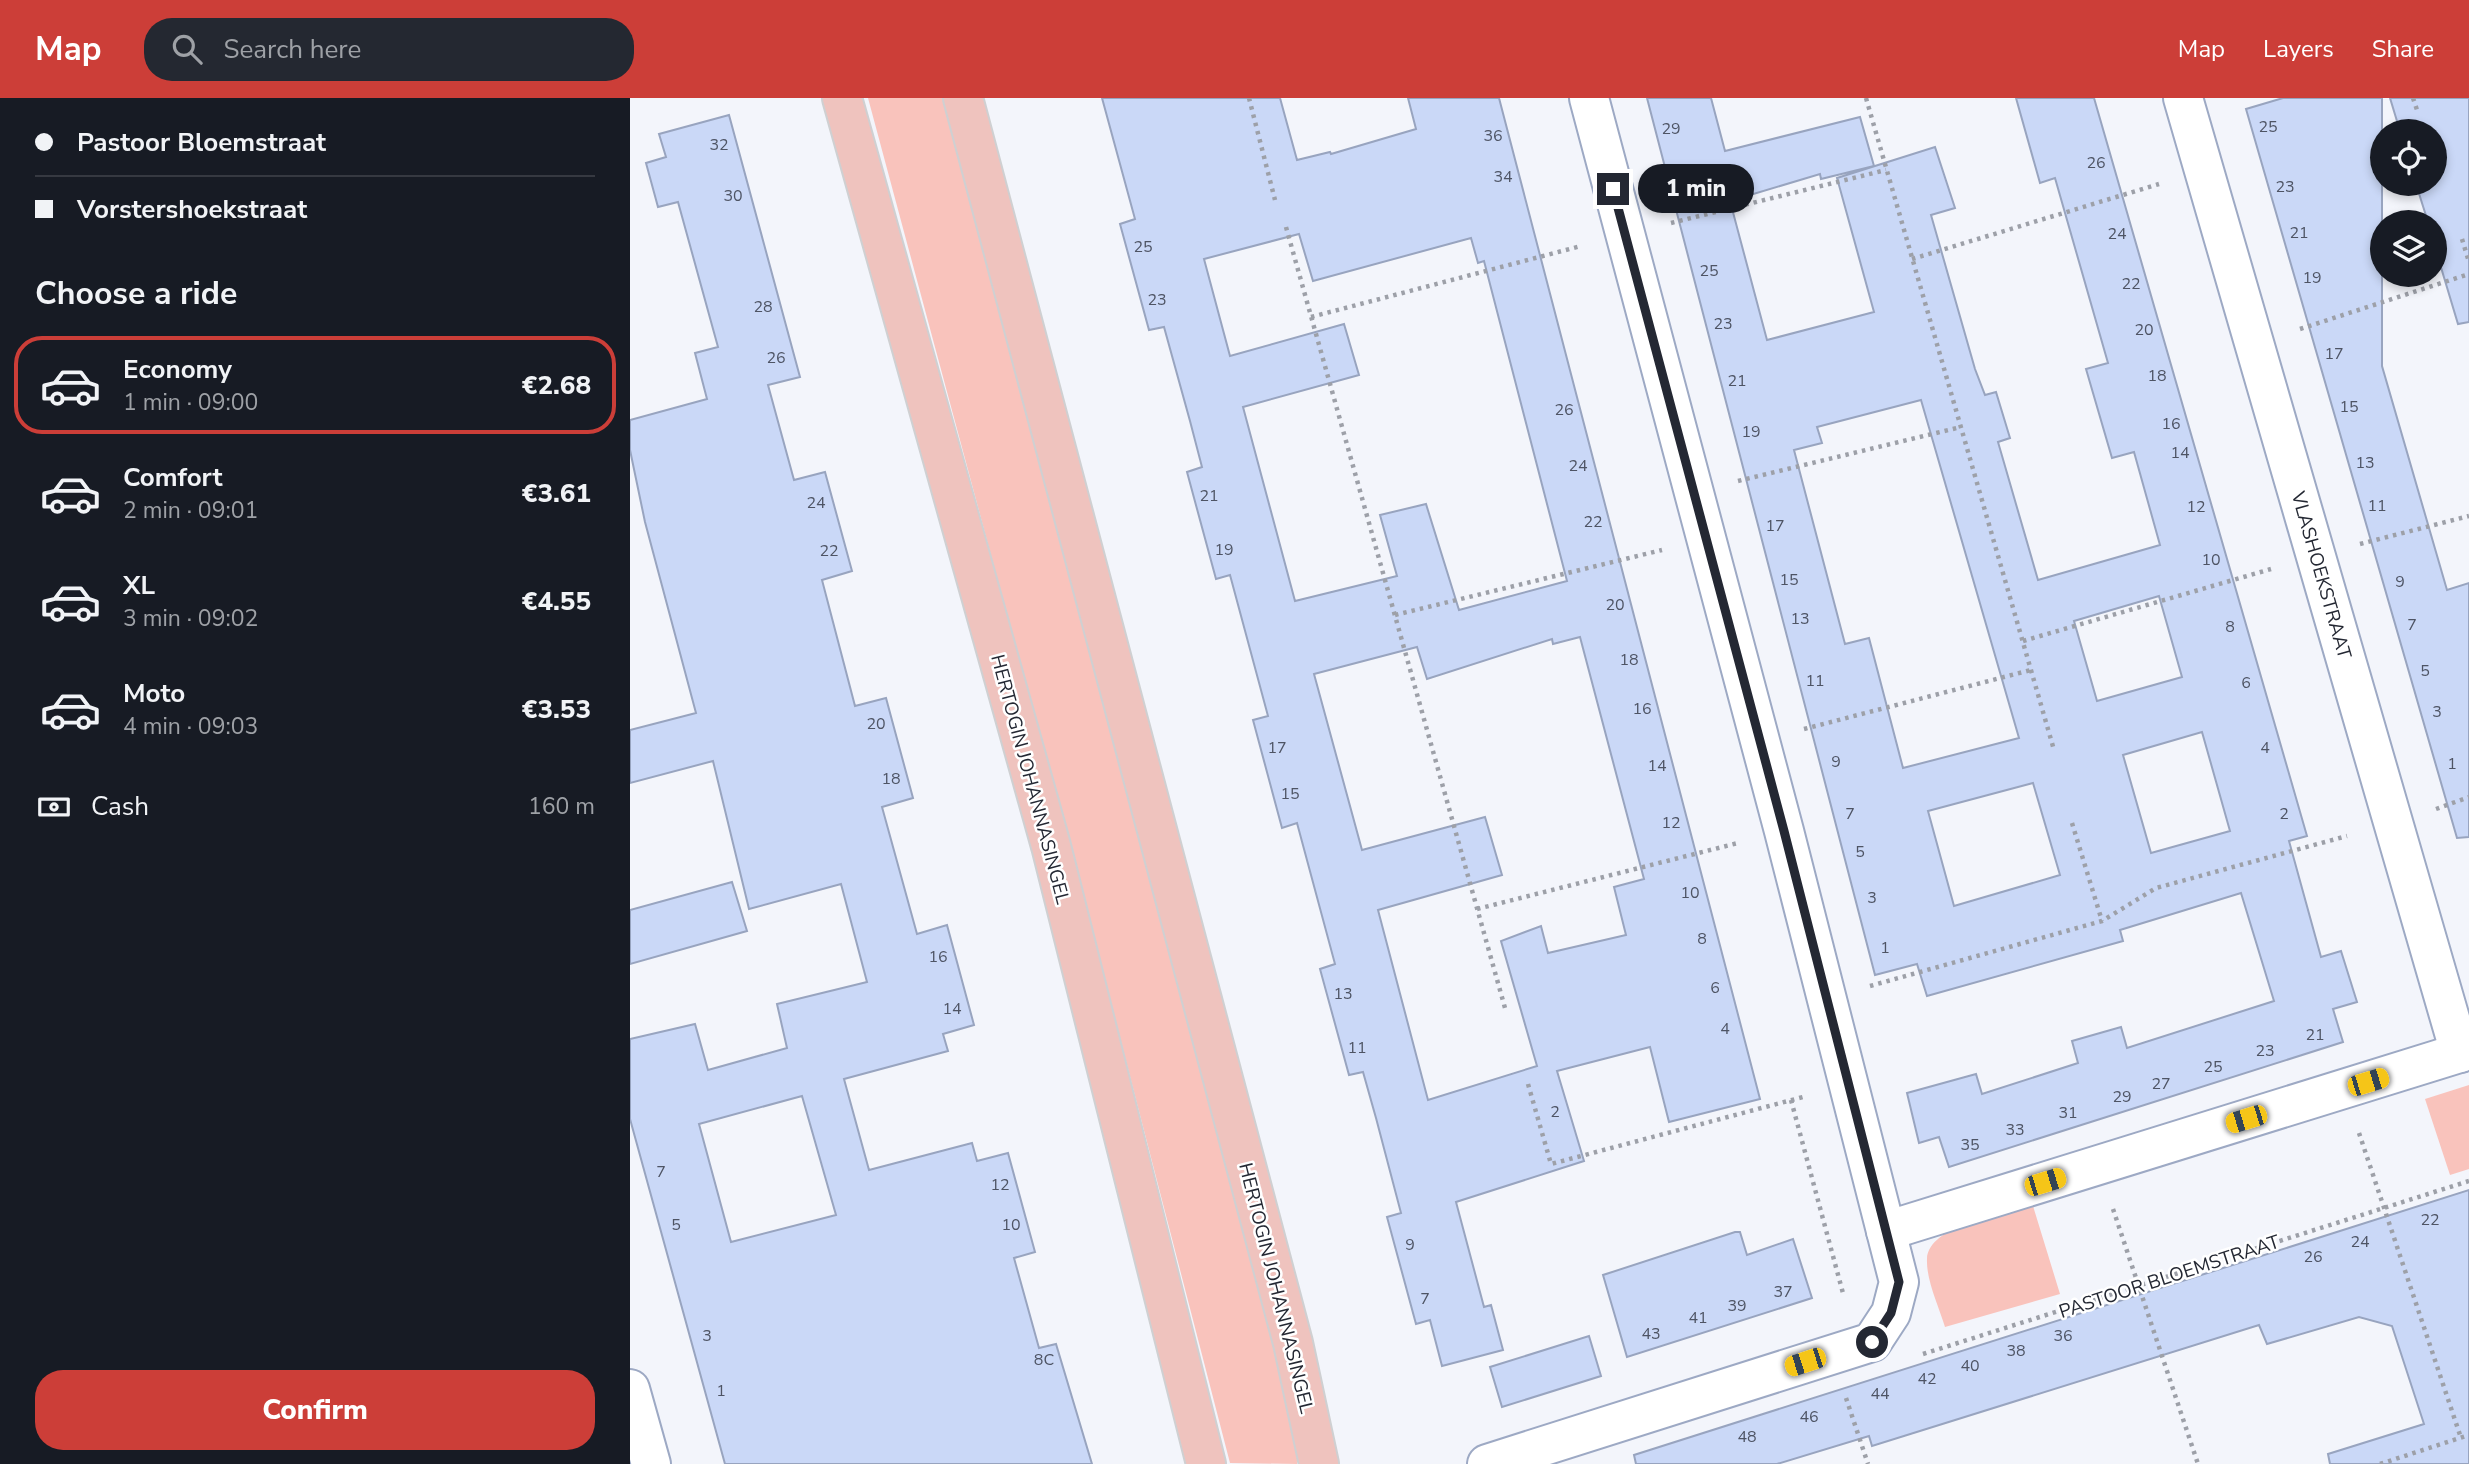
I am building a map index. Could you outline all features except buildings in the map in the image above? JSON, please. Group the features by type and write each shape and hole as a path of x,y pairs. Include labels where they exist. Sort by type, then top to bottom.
{"main road":[{"name":"HERTOGIN JOHANNASINGEL","path":"842,98 1051,846 1206,1464"},
{"name":"HERTOGIN JOHANNASINGEL","path":"963,98 1290,1329 1319,1464"}],"street":[{"path":"1487,1464 1872,1342 1891,1313 1899,1282 1784,831 1589,98"},
{"name":"VLASHOEKSTRAAT","path":"2183,98 2394,823 2465,1051"},
{"path":"1886,1231 2465,1051"},
{"path":"630,1389 651,1464"}],"path":[{"path":"1249,98 1275,200"},
{"path":"1866,98 2054,750"},
{"path":"2413,98 2417,110"},
{"path":"1311,317 1625,234 1887,170"},
{"path":"1912,259 2204,171"},
{"path":"1286,227 1505,1008"},
{"path":"2462,239 2469,262"},
{"path":"2255,344 2469,274"},
{"path":"1693,492 1961,427"},
{"path":"2023,642 2316,555 2469,516"},
{"path":"1395,615 1706,539"},
{"path":"1759,741 2031,670"},
{"path":"2072,823 2102,921"},
{"path":"1826,998 2102,921 2156,888 2394,823"},
{"path":"1477,909 1784,831"},
{"path":"1528,1084 1551,1164 1847,1084"},
{"path":"2345,1089 2461,1438"},
{"path":"1791,1100 1845,1303 1872,1342"},
{"path":"2098,1165 2197,1464"},
{"name":"PASTOOR BLOEMSTRAAT","path":"1872,1342 1902,1360 2469,1181"},
{"path":"1831,1354 1868,1464"},
{"path":"2380,1464 2469,1435"}],"shaded area":[{"path":"868,98 945,98 1206,1067 1299,1448 1297,1464 1230,1463 1103,972"},
{"path":"2469,1085 2469,1169 2450,1175 2425,1099"},
{"path":"2033,1206 2060,1294 1945,1327 1929,1276 1927,1259 1931,1247 1940,1237 1970,1222"}],"route":[{"path":"1613,189 1784,831 1899,1282 1891,1313 1872,1342"}]}
